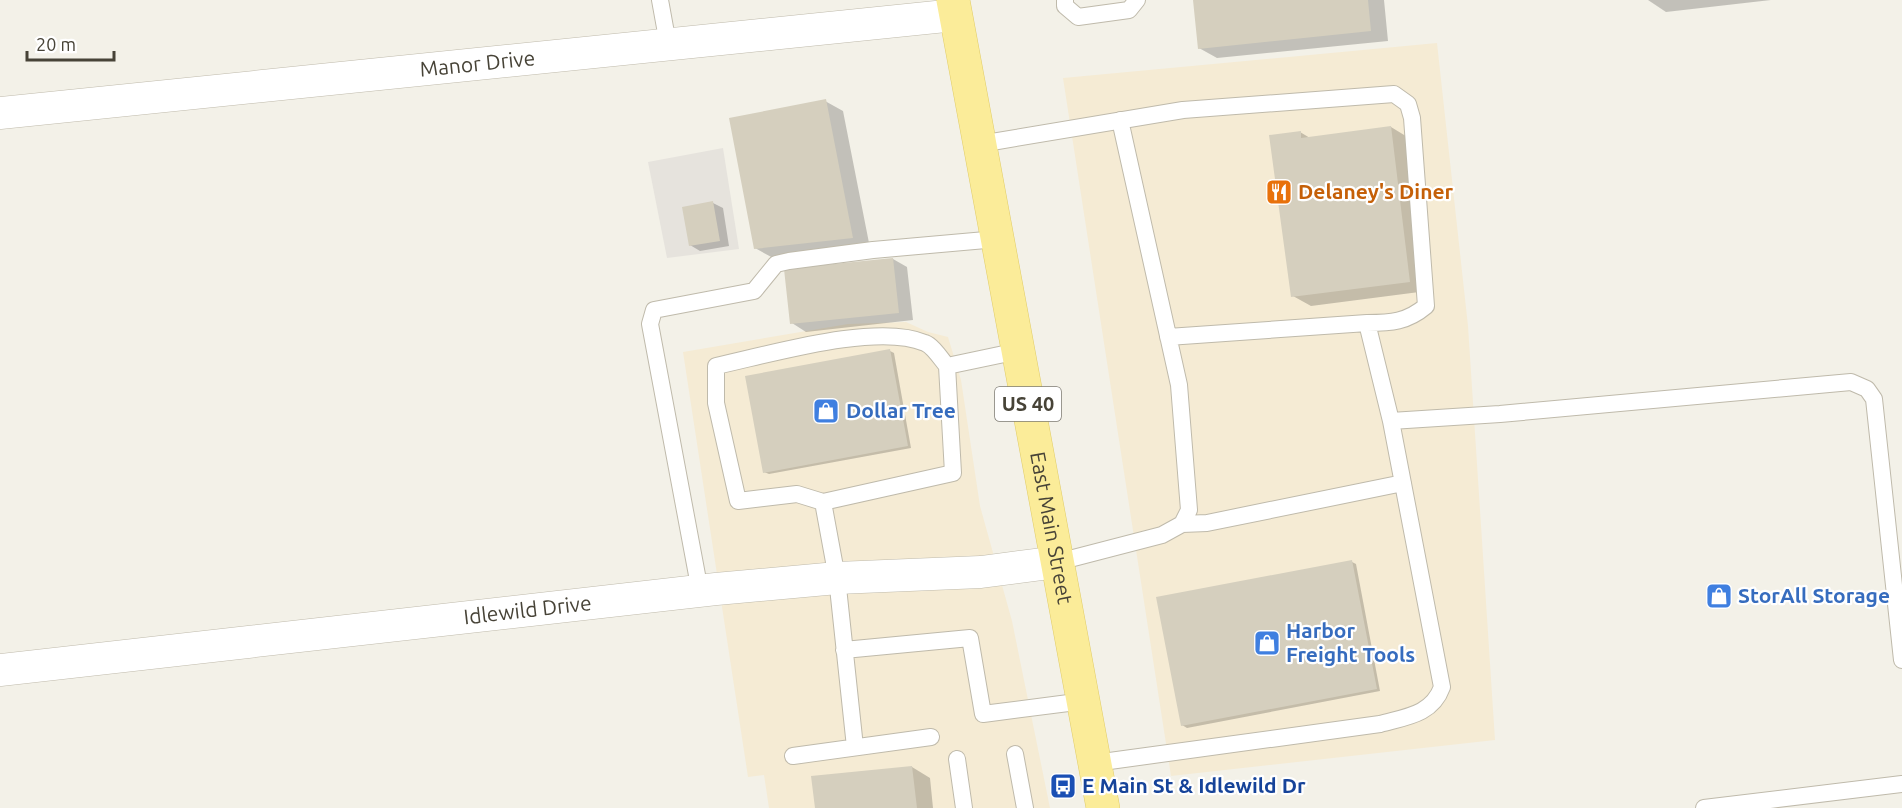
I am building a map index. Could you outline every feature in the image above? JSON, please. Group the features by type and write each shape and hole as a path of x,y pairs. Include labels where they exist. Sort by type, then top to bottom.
{"main road":[{"name":"East Main Street","path":"954,8 1103,808"}],"street":[{"name":"Manor Drive","path":"0,112 668,44 954,8"},
{"name":"Idlewild Drive","path":"0,670 700,591 837,578 981,572 1058,562"}],"lane":[{"path":"660,0 668,44"},
{"path":"1065,0 1065,6 1078,17 1129,10 1137,0"},
{"path":"980,144 1183,110 1394,94 1408,104 1412,118 1426,306 1414,315 1391,322 1168,337"},
{"path":"1120,120 1179,386 1189,510 1182,524"},
{"path":"700,591 650,324 654,310 754,291 776,264 789,261 873,250 997,239"},
{"path":"1095,763 1380,724 1421,712 1437,700 1442,687 1391,421 1367,323"},
{"path":"852,337 898,337 927,343 948,366 953,473 823,502 797,494 738,501 716,403 716,366 852,337"},
{"path":"948,366 1018,351"},
{"path":"1391,421 1500,414 1851,382 1867,388 1874,399 1902,660"},
{"path":"1058,562 1161,535 1182,524 1207,523 1403,483"},
{"path":"823,502 837,578 855,747"},
{"path":"844,650 970,638 983,714 1084,701"},
{"path":"793,756 931,737"},
{"path":"1015,754 1025,808"},
{"path":"957,759 964,808"},
{"path":"1704,808 1902,784"}],"shaded area":[{"path":"1437,43 1468,326 1495,740 1171,776 1063,78"},
{"path":"723,148 739,249 667,258 648,162"},
{"path":"906,322 928,332 948,337 961,380 980,506 1012,621 1050,808 769,808 764,775 748,777 683,352 848,324"}],"building":[{"path":"1193,0 1368,0 1371,31 1198,49"},
{"path":"826,99 853,238 754,249 729,118"},
{"path":"1391,126 1410,282 1291,297 1269,135 1301,131 1301,138"},
{"path":"713,201 720,241 689,246 682,207"},
{"path":"893,258 899,313 790,324 784,269"},
{"name":"Dollar Tree","path":"890,349 908,446 763,473 745,376"},
{"name":"Harbor Freight Tools","path":"1352,560 1377,689 1181,726 1156,597"},
{"path":"912,766 917,808 815,808 811,776"}],"place":[{"name":"Delaney's Diner","path":"1279,192"},
{"name":"Dollar Tree","path":"826,411"},
{"name":"StorAll Storage","path":"1719,596"},
{"name":"Harbor Freight Tools","path":"1267,643"},
{"name":"E Main St & Idlewild Dr","path":"1063,786"}]}
